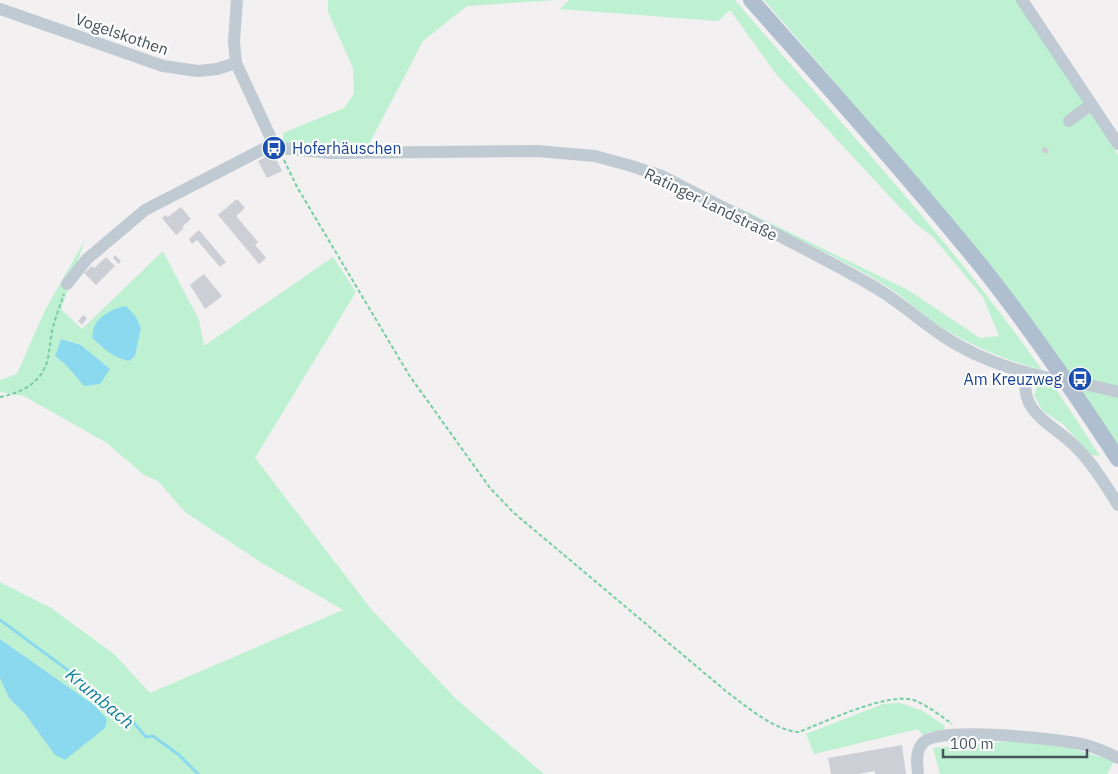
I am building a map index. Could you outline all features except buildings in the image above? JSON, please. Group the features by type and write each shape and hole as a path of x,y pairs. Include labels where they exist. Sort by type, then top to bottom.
{"main road":[{"path":"751,0 921,194 982,268 1035,336 1118,459"}],"street":[{"path":"67,284 87,259 145,210 276,146 236,63 234,41 237,0"},
{"path":"1022,0 1090,105 1118,144"},
{"name":"Vogelskothen","path":"0,9 163,66 198,72 236,63"},
{"path":"1069,121 1090,105"},
{"name":"Ratinger Landstraße","path":"276,146 332,153 537,151 595,156 628,164 662,176 872,286 951,341 1000,364 1049,378"},
{"path":"1027,373 1024,384 1025,390 1028,401 1035,413 1077,448 1118,504"},
{"path":"1081,383 1118,392"},
{"path":"918,774 917,756 923,742 932,737 967,735 1024,736 1088,746 1118,758"}],"path":[{"path":"276,146 297,187 409,375 490,488 514,513 727,692 757,714 790,732 799,732 872,704 897,698 915,700 967,735"},
{"path":"0,397 29,387 40,376 48,360 52,331 67,284"}],"green space":[{"path":"328,0 557,0 467,6 423,41 368,146 325,148 283,143 283,133 344,108 354,94 353,68 328,12"},
{"path":"569,0 735,0 932,228 1007,321 1042,370 1016,362 965,341 941,327 891,289 866,274 737,210 735,206 908,290 980,338 999,336 983,297 933,237 916,224 776,74 730,10 718,21 560,9"},
{"path":"764,0 1016,0 1118,155 1118,445 1053,349 938,202"},
{"path":"85,240 61,309 82,329 163,251 199,320 204,346 333,257 356,292 255,458 371,609 457,700 544,774 0,774 0,678 9,698 25,714 55,755 94,705 0,639 0,582 51,608 114,654 150,693 343,610 262,563 185,512 158,481 144,475 107,443 24,396 0,392 0,380 17,374 44,312","holes":["141,328 135,356 129,361 116,357 97,344","61,339 81,345 110,369 74,375 66,365 55,357"]},
{"path":"1038,383 1054,386 1100,456 1091,455 1064,425 1042,410 1034,395"},
{"path":"900,703 923,711 945,726 943,730 928,732 923,736 918,729 814,754 806,734 883,704"},
{"path":"1028,740 1067,747 1114,761 1107,774 940,774 933,748"}],"water":[{"path":"126,306 136,317 141,328 135,356 129,361 109,352 92,337 97,321 113,310"},
{"path":"61,339 81,345 110,369 100,384 84,386 66,365 55,356"},
{"path":"0,639 94,705 107,719 105,728 65,760 55,755 25,714 9,698 0,678"}],"waterway":[{"name":"Krumbach","path":"0,620 88,685 117,711 133,722 146,737 153,736 179,755 198,774"}],"place":[{"name":"Hoferhäuschen","path":"274,148"},
{"name":"Am Kreuzweg","path":"1080,379"}]}
